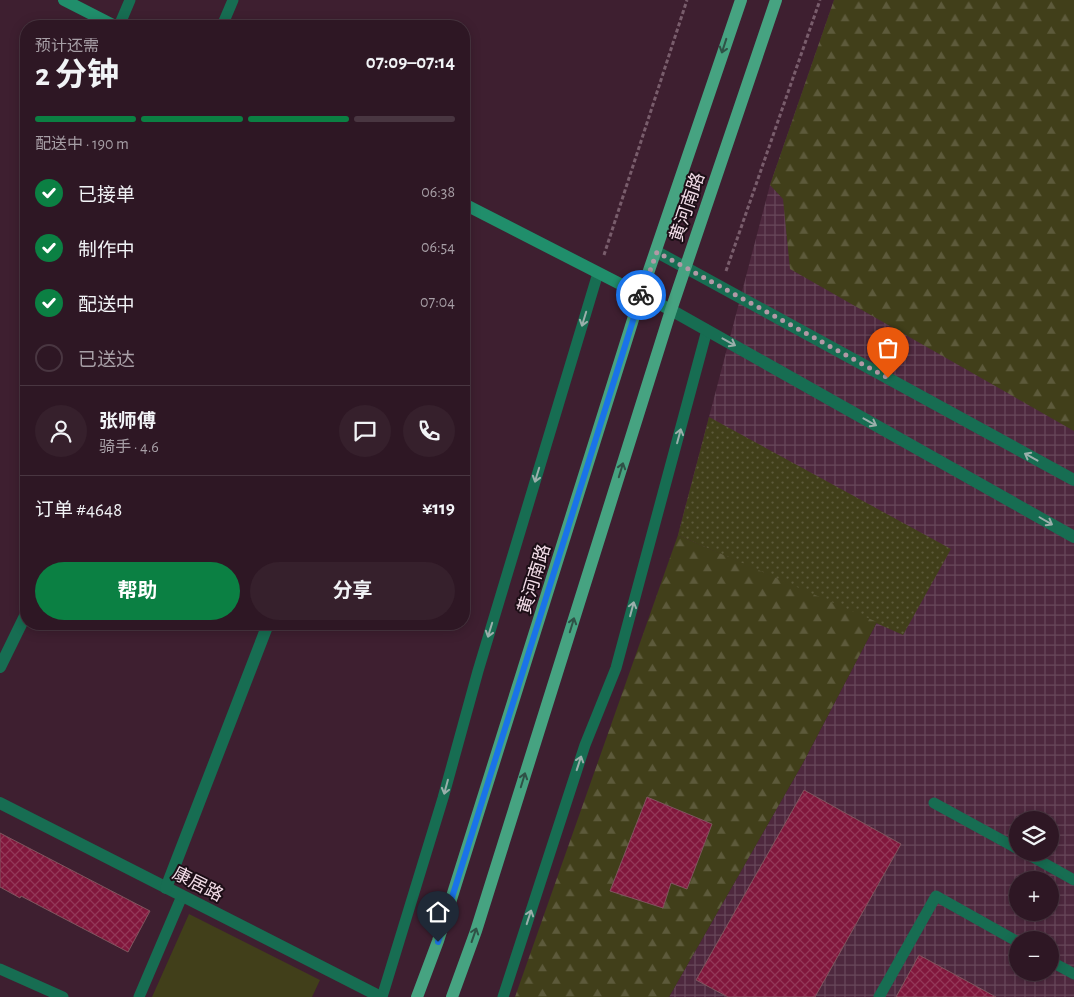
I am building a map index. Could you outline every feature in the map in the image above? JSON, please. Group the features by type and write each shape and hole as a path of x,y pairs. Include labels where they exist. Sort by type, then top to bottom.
{"main road":[{"name":"黄河南路","path":"418,997 438,942 641,294 657,252 741,0"},
{"name":"黄河南路","path":"452,997 482,912 671,310 776,0"}],"street":[{"path":"64,0 103,20"},
{"path":"470,207 671,310 1074,537"},
{"path":"657,252 686,266 1074,480"},
{"path":"0,667 20,626"},
{"path":"166,888 266,630"},
{"name":"康居路","path":"0,803 381,997"}],"lane":[{"path":"122,20 130,0"},
{"path":"225,20 233,0"},
{"path":"381,997 598,272"},
{"path":"503,997 585,746 616,668 707,330"},
{"path":"934,803 1009,844"},
{"path":"1040,861 1074,880"},
{"path":"139,997 182,896"},
{"path":"879,997 936,896 1009,937"},
{"path":"1059,966 1074,974"},
{"path":"0,969 63,997"}],"path":[{"path":"598,272 687,0"},
{"path":"721,286 820,0"}],"shaded area":[{"path":"834,0 1074,0 1074,997 669,997 803,763 877,622 678,535 770,185"}],"green space":[{"path":"834,0 1074,0 1074,431 790,269 783,199 770,185"},
{"path":"709,417 951,549 903,635 678,535"},
{"path":"678,535 877,622 803,763 669,997 515,997"},
{"path":"189,914 320,980 312,997 152,997"}],"building":[{"path":"804,790 901,844 815,997 728,997 696,980"},
{"path":"647,797 712,824 687,889 671,883 663,908 610,891"},
{"path":"0,833 150,911 128,952 0,887"},
{"path":"919,955 996,997 896,997"}],"way so far":[{"path":"641,295 657,252 686,266 888,378"}],"route":[{"path":"438,942 641,295"}]}
